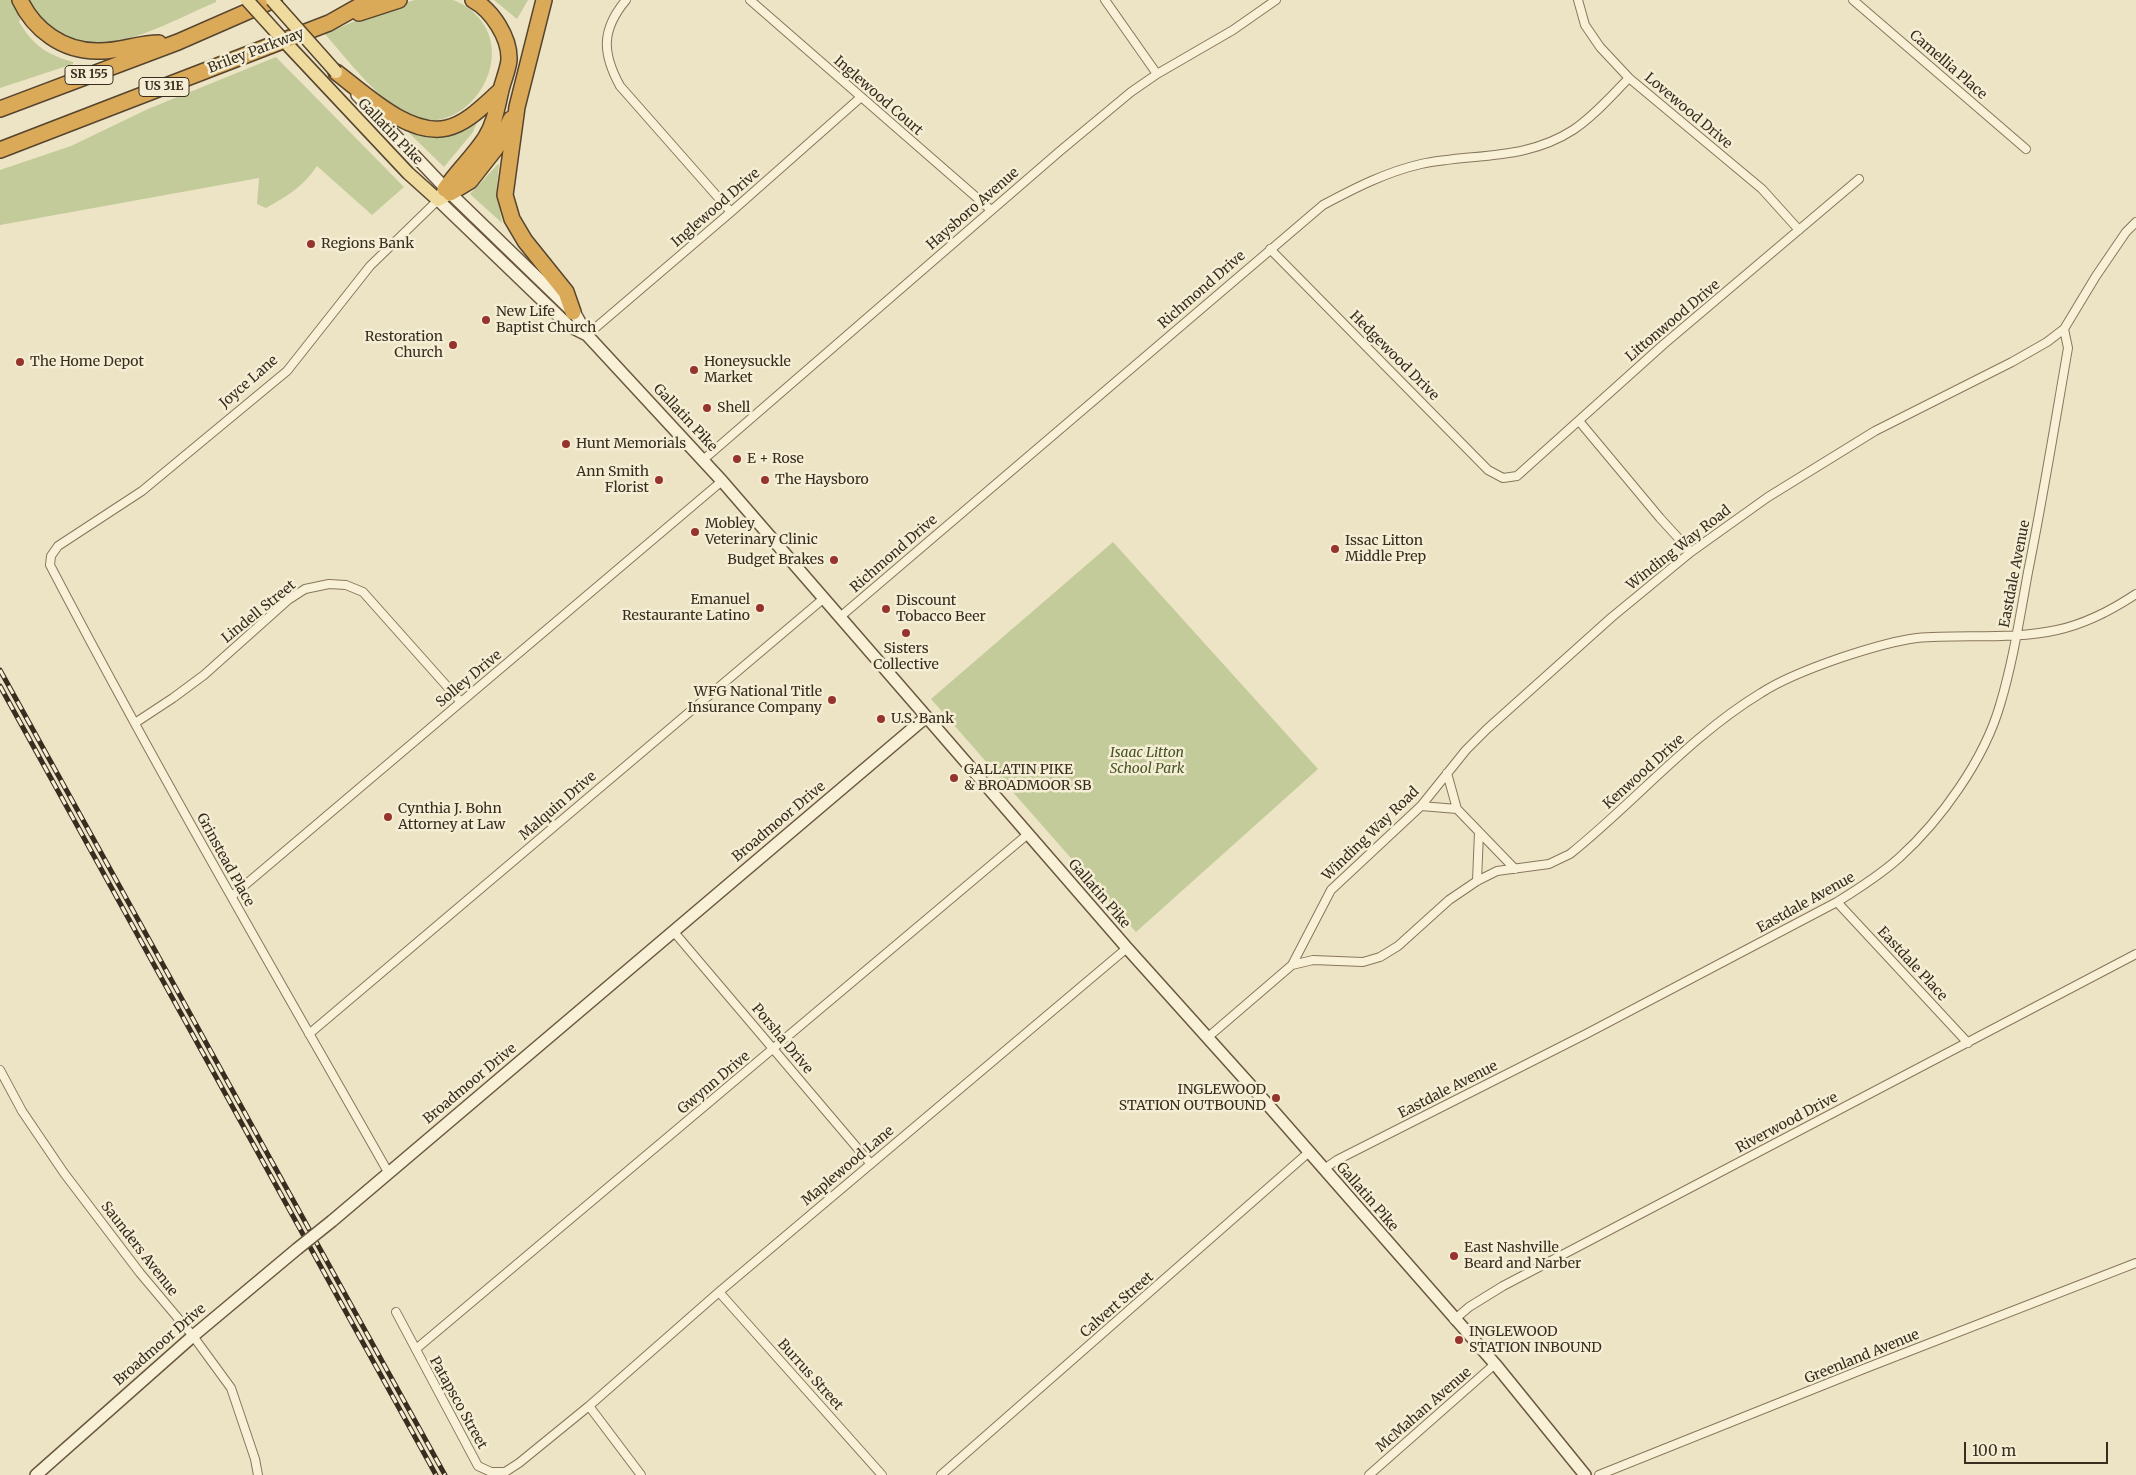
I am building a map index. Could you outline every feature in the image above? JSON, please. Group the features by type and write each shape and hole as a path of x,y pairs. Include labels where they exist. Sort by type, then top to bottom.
{"highway":[{"path":"20,0 34,24 47,35 61,43 78,48 97,52 153,43 178,42"},
{"name":"SR 155","path":"0,109 178,42 273,0"},
{"name":"Briley Parkway","path":"0,150 329,23 370,0"},
{"path":"329,23 400,0"},
{"path":"444,194 455,174 471,159 486,137 495,118 509,60 502,31 484,6 473,0"},
{"path":"544,0 516,107 505,195 512,219 525,241 566,292 573,312"},
{"path":"336,72 401,120 423,128 446,128 462,122 501,90"},
{"path":"444,194 470,181 496,148 516,107"}],"main road":[{"name":"Gallatin Pike","path":"248,0 322,83 408,173 444,194 573,312 587,335 722,481 925,718 1126,948 1495,1364 1585,1475"},
{"name":"Gallatin Pike","path":"273,0 444,194 568,326 587,335"},
{"name":"Broadmoor Drive","path":"36,1475 193,1336 674,932 925,718"}],"street":[{"path":"626,0 614,14 608,32 606,49 610,67 620,86 731,212"},
{"name":"Inglewood Court","path":"750,0 860,98 991,210"},
{"path":"1105,0 1157,74"},
{"name":"Haysboro Avenue","path":"703,460 839,344 991,210 1131,92 1157,74 1233,30 1276,0"},
{"name":"Lovewood Drive","path":"1578,0 1585,25 1600,47 1629,78 1762,189 1799,230"},
{"name":"Camellia Place","path":"1853,0 2026,149"},
{"name":"Richmond Drive","path":"840,617 1323,205 1386,174 1423,164 1503,155 1540,146 1573,130 1599,109 1629,78"},
{"name":"Inglewood Drive","path":"587,335 731,212 860,98"},
{"name":"Littonwood Drive","path":"1503,478 1517,476 1664,344 1859,179"},
{"name":"Joyce Lane","path":"51,556 58,546 142,491 287,371 370,266 444,194"},
{"name":"Winding Way Road","path":"1292,965 1331,890 1421,806 1466,750 1487,729 1612,617 1691,552 1768,498 1875,431 2048,342 2064,329 2096,276 2126,232 2136,222"},
{"name":"Hedgewood Drive","path":"1270,249 1488,470 1503,478"},
{"name":"Eastdale Avenue","path":"1324,1169 1337,1160 1586,1034 1837,902 1874,878 1898,859 1939,814 1961,785 1983,747 2000,707 2044,496 2068,348 2064,329"},
{"path":"1579,421 1691,552"},
{"name":"Solley Drive","path":"232,896 722,481"},
{"name":"Grinstead Place","path":"51,556 50,565 135,723 388,1172"},
{"name":"Lindell Street","path":"135,723 204,675 288,600 305,589 329,584 346,585 363,592 461,702"},
{"name":"Kenwood Drive","path":"1207,1038 1292,965 1313,960 1363,962 1380,957 1398,946 1449,900 1477,881 1497,871 1549,864 1570,854 1728,714 1762,692 1841,658 1914,639 2057,630 2094,618 2136,594"},
{"name":"Malquin Drive","path":"310,1034 823,599"},
{"path":"1447,773 1457,809 1515,869"},
{"path":"1421,806 1457,809"},
{"path":"1477,881 1479,832"},
{"name":"Gwynn Drive","path":"416,1349 1028,834"},
{"name":"Eastdale Place","path":"1837,902 1968,1043"},
{"name":"Porsha Drive","path":"674,932 870,1163"},
{"name":"Maplewood Lane","path":"589,1406 870,1163 1126,948"},
{"name":"Riverwood Drive","path":"1454,1320 1469,1307 1503,1286 2136,954"},
{"name":"Saunders Avenue","path":"0,1070 22,1111 64,1173 140,1273 193,1336 231,1388 255,1459 258,1475"},
{"name":"Calvert Street","path":"941,1475 1308,1153"},
{"name":"Greenland Avenue","path":"1599,1475 2136,1263"},
{"name":"Burrus Street","path":"719,1292 882,1475"},
{"name":"Patapsco Street","path":"396,1312 478,1466 491,1472 505,1472 519,1463 589,1406"},
{"name":"McMahan Avenue","path":"1369,1475 1495,1364"},
{"path":"589,1406 641,1475"}],"green space":[{"path":"0,0 14,0 20,13 18,16 19,22 30,37 41,48 55,56 73,62 73,64 0,88"},
{"path":"27,0 216,0 216,2 150,31 127,39 103,43 81,42 59,35 39,20"},
{"path":"415,0 453,0 460,3 478,17 489,35 492,55 488,75 478,94 464,108 446,118 426,120 405,114 384,99 325,34 385,8"},
{"path":"494,0 528,0 517,19"},
{"path":"276,57 404,187 372,215 317,166 294,190 266,208 257,204 259,178 0,225 0,170 71,146 148,109"},
{"path":"478,120 473,132 444,167 408,132 438,135"},
{"path":"499,163 497,188 502,223 470,194"},
{"name":"Isaac Litton School Park","path":"1113,542 1318,769 1136,932 931,699"}],"railway":[{"path":"0,670 445,1475"},
{"path":"0,686 436,1475"}],"place":[{"name":"Regions Bank","path":"311,244"},
{"name":"New Life Baptist Church","path":"486,320"},
{"name":"Restoration Church","path":"453,345"},
{"name":"The Home Depot","path":"20,362"},
{"name":"Honeysuckle Market","path":"694,370"},
{"name":"Shell","path":"707,408"},
{"name":"Hunt Memorials","path":"566,444"},
{"name":"E + Rose","path":"737,459"},
{"name":"Ann Smith Florist","path":"659,480"},
{"name":"The Haysboro","path":"765,480"},
{"name":"Mobley Veterinary Clinic","path":"695,532"},
{"name":"Issac Litton Middle Prep","path":"1335,549"},
{"name":"Budget Brakes","path":"834,560"},
{"name":"Emanuel Restaurante Latino","path":"760,608"},
{"name":"Discount Tobacco Beer","path":"886,609"},
{"name":"Sisters Collective","path":"906,633"},
{"name":"WFG National Title Insurance Company","path":"832,700"},
{"name":"U.S. Bank","path":"881,719"},
{"name":"GALLATIN PIKE & BROADMOOR SB","path":"954,778"},
{"name":"Cynthia J. Bohn Attorney at Law","path":"388,817"},
{"name":"INGLEWOOD STATION OUTBOUND","path":"1276,1098"},
{"name":"East Nashville Beard and Narber","path":"1454,1256"},
{"name":"INGLEWOOD STATION INBOUND","path":"1459,1340"}]}
